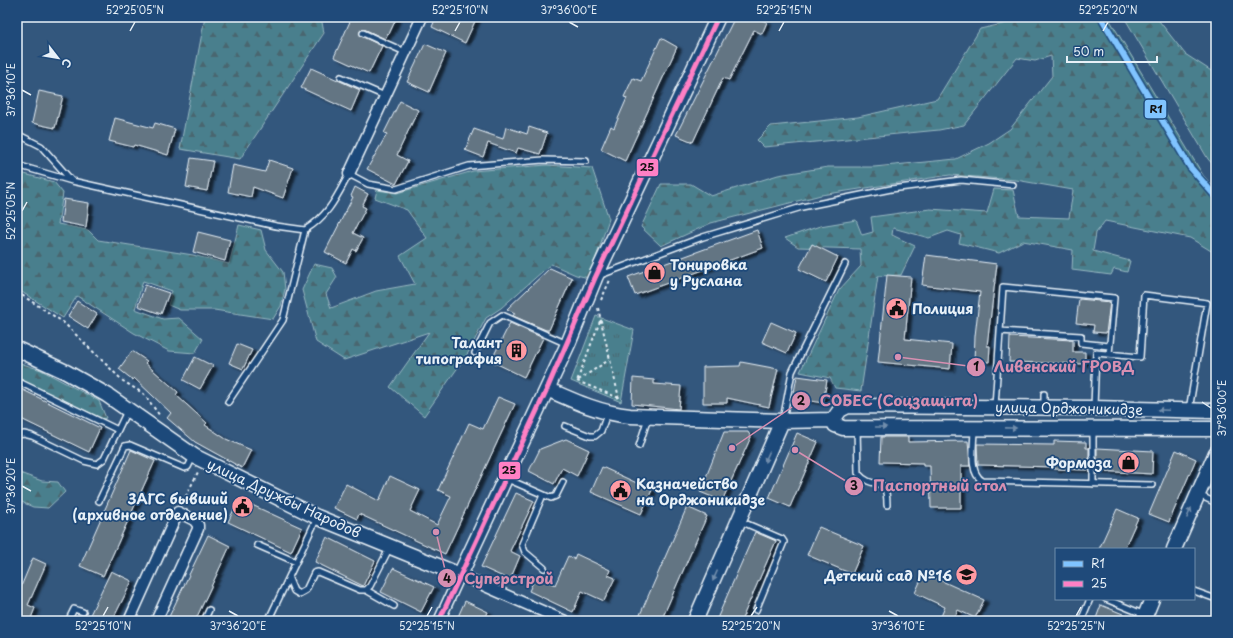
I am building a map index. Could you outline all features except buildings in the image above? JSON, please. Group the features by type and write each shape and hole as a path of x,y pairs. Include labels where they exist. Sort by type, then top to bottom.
{"main road":[{"path":"460,576 568,344 595,278 718,17"},
{"name":"улица Дружбы Народов","path":"17,349 66,372 128,408 199,458 317,517 460,576"},
{"name":"улица Орджоникидзе","path":"547,390 607,413 648,417 782,421 833,420"},
{"name":"улица Орджоникидзе","path":"833,420 840,410 848,406 995,407 1044,401 1094,408 1216,411"},
{"name":"улица Орджоникидзе","path":"833,420 835,426 843,428 1216,429"},
{"path":"695,621 782,421"},
{"path":"1174,548 1216,453"},
{"path":"1144,618 1152,600"}],"street":[{"path":"349,174 422,17"},
{"path":"129,621 178,512 194,520 198,525 198,529 156,621"},
{"path":"439,621 460,576"},
{"name":"улица Дружбы Народов","path":"460,576 565,621"}],"lane":[{"path":"363,33 405,52"},
{"path":"341,77 385,96"},
{"path":"17,134 41,146 72,181"},
{"path":"17,165 72,181 276,226 305,230 319,221 331,208 349,174 368,184 396,188 469,166 542,160 586,161"},
{"path":"595,278 703,237 802,207 891,189 961,180 1013,185"},
{"path":"228,402 283,320 305,230"},
{"path":"782,421 792,372 844,264"},
{"path":"995,407 1003,287 1114,298 1109,354"},
{"path":"1094,408 1096,353 1140,357 1144,295 1207,303 1189,411"},
{"path":"474,353 490,323 502,315 568,344"},
{"path":"1000,331 1081,336 1081,343 1109,346"},
{"path":"17,381 118,430"},
{"path":"17,436 24,434 32,436 84,461 96,464 104,459 128,408"},
{"path":"565,426 591,437 595,436 601,431 607,413"},
{"path":"639,446 648,417"},
{"path":"857,427 858,472 867,481 885,487 887,490 887,505"},
{"path":"974,428 974,471 981,480 993,482 1152,485"},
{"path":"1093,429 1093,484"},
{"path":"99,501 125,446 130,445 184,468 188,467 199,458"},
{"path":"505,478 543,495 554,498 563,482"},
{"path":"543,495 522,544 525,552 544,568"},
{"path":"1197,495 1216,503"},
{"path":"268,621 317,517"},
{"path":"739,521 782,539 784,542 756,610"},
{"path":"258,545 296,562"},
{"path":"366,590 370,588 390,547"},
{"path":"289,579 294,591 299,594 306,590 314,573 318,572 360,590 366,590 394,606"},
{"path":"1195,591 1216,599"},
{"path":"1081,621 1090,600"},
{"path":"1108,600 1144,618"},
{"path":"68,621 74,609 84,612"},
{"path":"204,621 209,610"}],"path":[{"path":"577,381 619,398 598,309 614,271"},
{"path":"17,292 63,322 123,381 144,394 159,414 161,420 157,429"},
{"path":"577,381 601,320"},
{"path":"577,381 609,360"},
{"path":"178,512 199,458"}],"green space":[{"path":"205,17 321,17 324,33 240,159 180,149"},
{"path":"1034,17 1108,17 1203,175 1216,190 1216,254 1190,238 1105,221 1096,233 1093,251 1130,261 1127,272 1114,269 1111,275 1072,270 1073,250 1023,241 999,253 959,243 961,235 948,231 929,238 893,228 892,235 915,246 901,275 878,276 861,391 835,388 830,378 800,372 839,290 861,266 860,249 798,247 785,238 820,226 856,220 862,235 873,232 871,217 930,209 987,213 994,189 1013,190 1019,216 1069,218 1073,190 1016,180 950,175 821,195 711,223 661,246 641,227 661,184 691,184 711,196 778,175 828,167 874,167 956,159 989,143 1010,129 1052,76 1051,56 1035,61 1017,58 964,125 939,130 764,147 757,140 771,126 858,117 937,99 980,29"},
{"path":"1124,17 1156,17 1185,54 1216,74 1216,168 1208,159"},
{"path":"547,165 592,168 609,219 589,278 576,275 551,264 501,308 486,318 468,353 424,416 390,387 429,332 344,360 316,342 302,290 314,264 332,268 337,277 326,294 331,308 376,291 415,284 400,256 427,238 407,210 375,198 377,190 397,193 473,171"},
{"path":"17,172 54,182 63,193 58,224 88,230 98,240 193,255 229,264 239,225 261,230 266,250 283,272 285,289 281,306 273,319 214,310 180,310 168,305 172,291 143,281 135,309 163,319 179,318 203,339 195,353 169,351 134,333 77,296 63,318 17,289"},
{"path":"596,316 634,330 621,402 571,381"},
{"path":"17,362 41,370 99,401 106,418 103,419 17,378"},
{"path":"17,472 42,481 58,482 65,492 48,508 33,507 17,500"}],"railway":[{"path":"1101,17 1190,167 1216,197"}],"transit line":[{"name":"25","path":"439,621 547,389 595,278 718,17"},
{"name":"R1","path":"1101,17 1190,167 1216,197"}],"place":[{"name":"Тонировка у Руслана","path":"655,272"},
{"name":"Полиция","path":"896,308"},
{"name":"Талант типография","path":"517,350"},
{"name":"Ливенский ГРОВД","path":"898,357"},
{"name":"СОБЕС (Соцзащита)","path":"732,448"},
{"name":"Паспортный стол","path":"795,450"},
{"name":"Формоза","path":"1128,462"},
{"name":"Казначейство на Орджоникидзе","path":"621,491"},
{"name":"ЗАГС бывший (архивное отделение)","path":"243,506"},
{"name":"Суперстрой","path":"436,532"},
{"name":"Детский сад №16","path":"967,575"}]}
